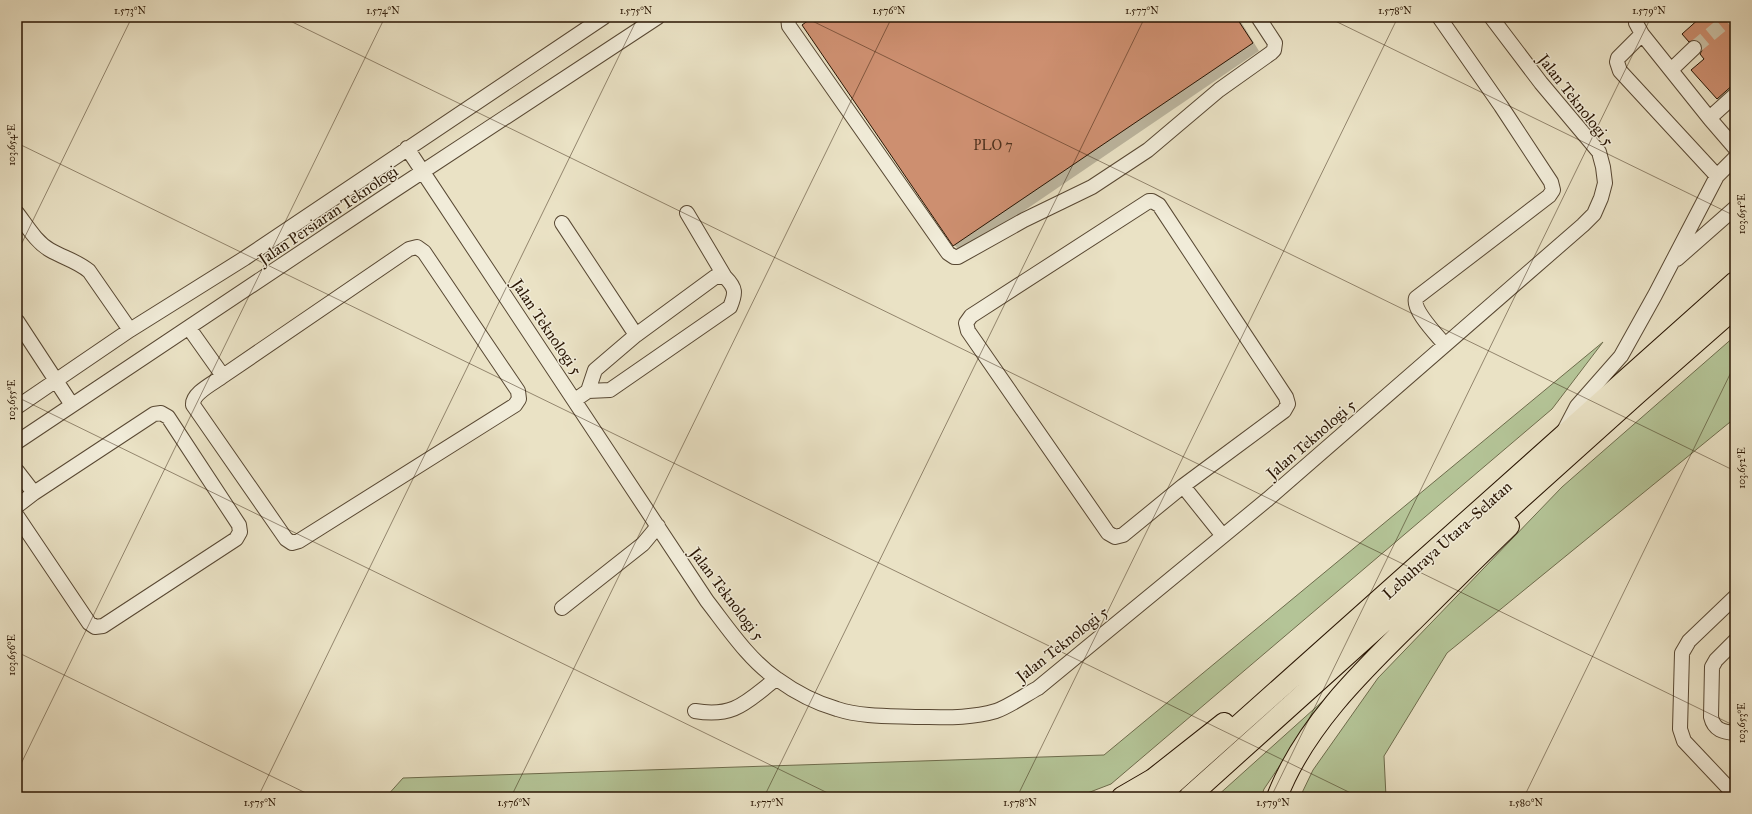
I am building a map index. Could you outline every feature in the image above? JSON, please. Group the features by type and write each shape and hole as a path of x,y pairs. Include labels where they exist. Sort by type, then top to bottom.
{"highway":[{"name":"Lebuhraya Utara–Selatan","path":"1158,797 1735,282"},
{"name":"Lebuhraya Utara–Selatan","path":"1189,797 1637,394 1735,308"},
{"path":"1277,797 1281,786 1307,740 1358,676 1522,513 1591,449 1637,394"},
{"path":"1122,797 1153,778 1256,698 1313,660"}],"street":[{"name":"Jalan Persiaran Teknologi","path":"17,407 130,330 245,258 604,17"},
{"name":"Jalan Persiaran Teknologi","path":"17,442 423,171 658,17"},
{"path":"788,17 789,26 948,253 954,257 958,257 1024,220 1092,187 1148,150 1219,90 1271,53 1274,50 1275,43 1258,17"},
{"path":"1439,17 1501,106 1551,182 1553,190 1549,196 1416,298 1415,302 1417,310 1445,345"},
{"name":"Jalan Teknologi 5","path":"408,148 707,601 738,642 776,679 819,703 837,710 857,714 883,716 954,718 974,716 997,710 1038,688 1223,536 1583,226 1594,214 1601,198 1605,183 1603,167 1598,152 1541,83 1491,17"},
{"path":"1637,17 1636,23 1642,34 1735,148"},
{"path":"1642,34 1618,58 1617,62 1620,71 1718,176"},
{"path":"1671,70 1694,48"},
{"path":"1710,119 1735,95"},
{"path":"1558,441 1577,406 1621,356 1718,176 1735,158"},
{"path":"1152,200 1159,205 1288,401 1284,411 1183,486 1123,535 1115,537 1111,536 966,327 966,323 971,316 1152,200"},
{"path":"1671,264 1735,208"},
{"path":"17,213 40,242 50,250 82,265 89,271 130,330"},
{"path":"575,400 588,391 610,390 730,307 735,295 732,284 725,277 687,213"},
{"path":"562,223 636,335"},
{"path":"417,247 424,252 518,391 519,399 515,406 299,541 292,543 286,539 193,406 193,402 197,395 223,376 409,249 417,247"},
{"path":"588,391 595,370 636,335 715,277 725,277"},
{"path":"17,321 72,405"},
{"path":"189,328 223,376"},
{"path":"17,506 34,493 154,414 161,413 168,417 238,525 240,532 236,539 103,626 96,627 89,623 17,516"},
{"path":"17,471 34,493"},
{"path":"1183,486 1223,536"},
{"path":"562,608 643,544 658,526"},
{"path":"1735,597 1689,641 1682,653 1680,729 1684,741 1735,795"},
{"path":"1735,641 1716,660 1712,667 1711,717 1712,723 1718,730 1735,733"},
{"path":"695,711 709,714 730,711 742,705 776,679"}],"green space":[{"path":"1735,336 1735,418 1447,653 1384,756 1386,797 1300,797 1313,770 1378,678 1562,487"},
{"path":"1603,342 1552,409 1111,784 1077,797 386,797 403,778 1104,755"},
{"path":"1324,700 1264,789 1261,797 1216,797"}],"building":[{"path":"813,17 1236,17 1253,43 953,246 802,25"},
{"path":"1701,17 1735,17 1735,83 1717,99 1691,70 1704,59 1700,54 1702,46 1697,40 1689,42 1682,34"}],"tunnel":[{"path":"1694,48 1731,17"}]}
